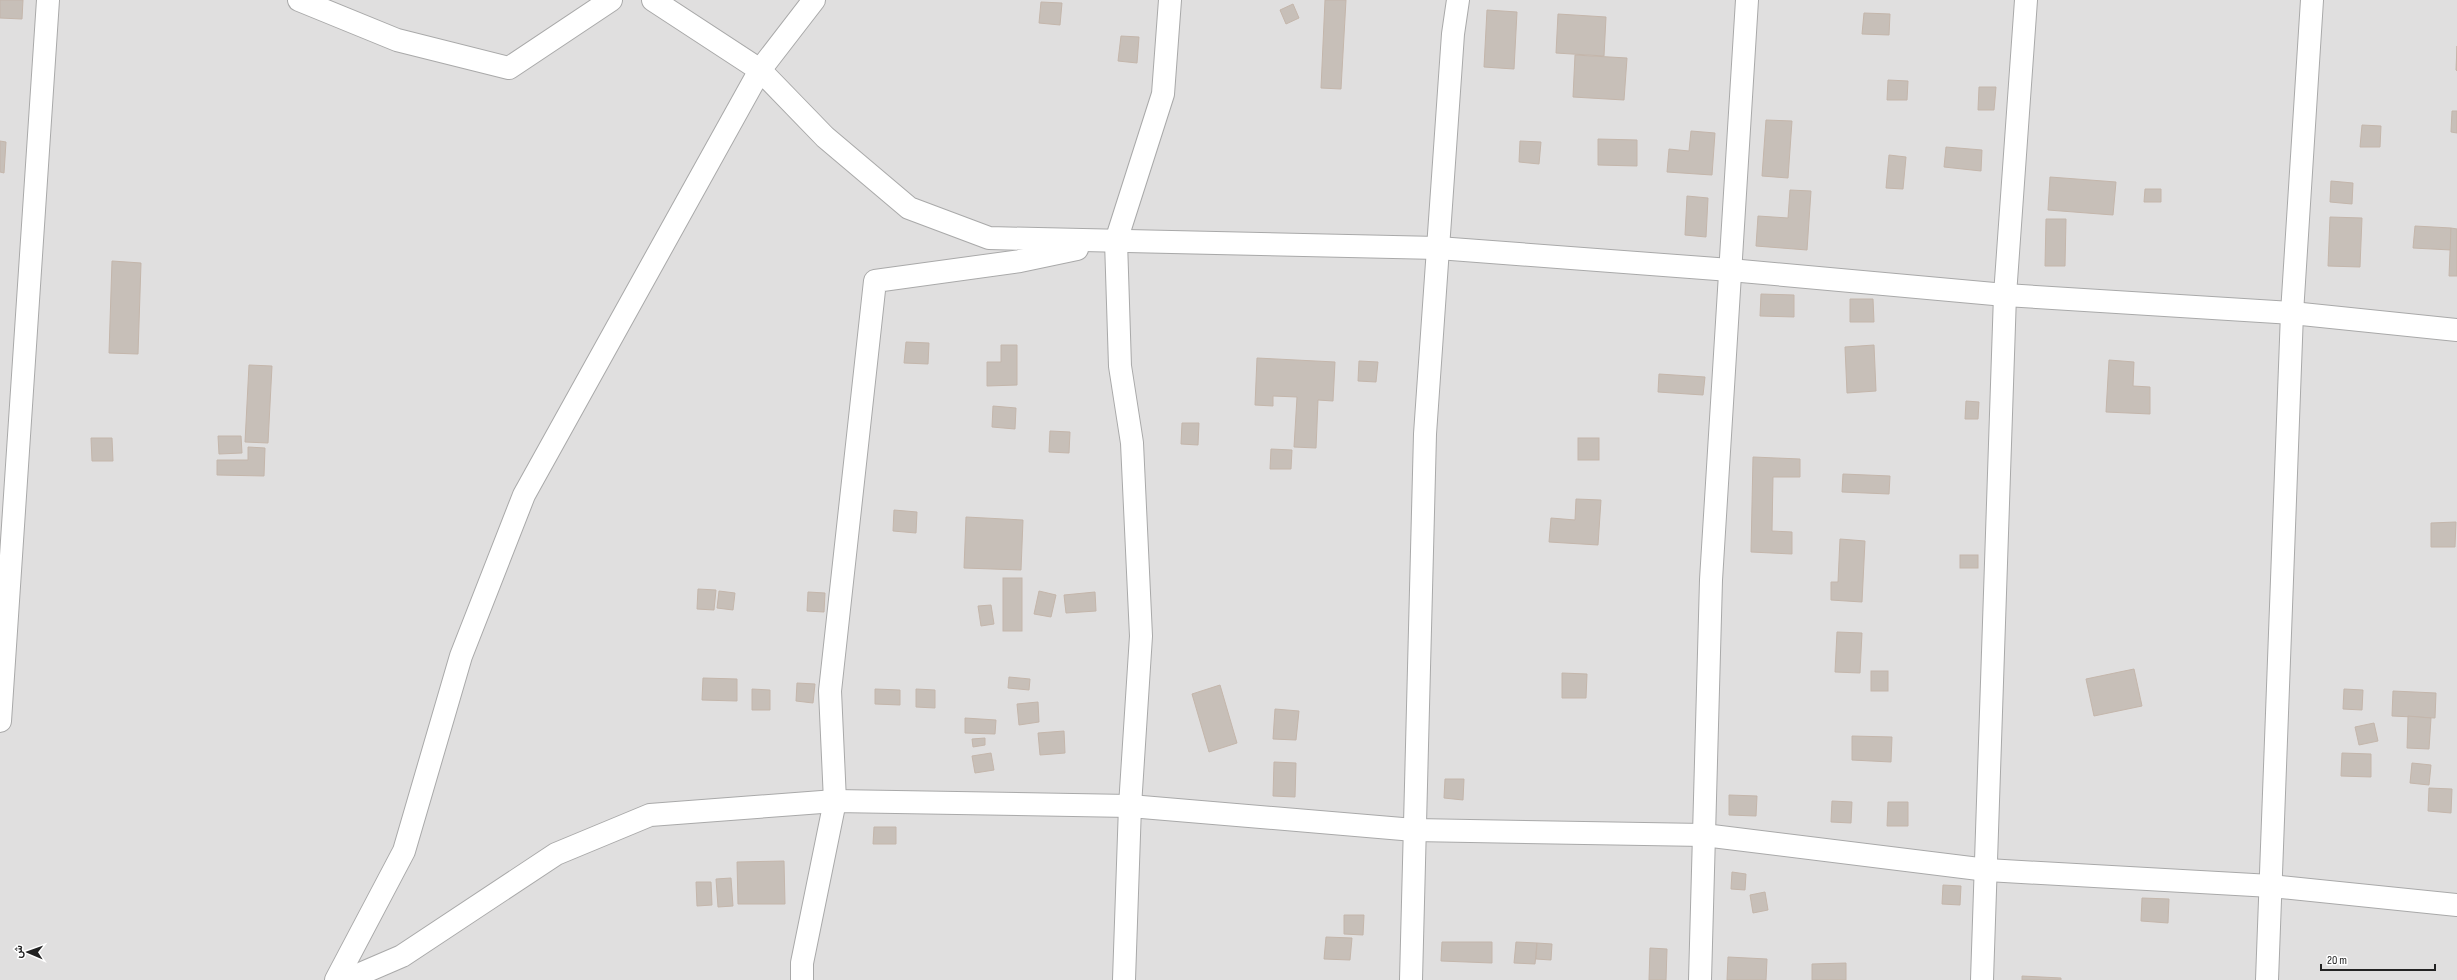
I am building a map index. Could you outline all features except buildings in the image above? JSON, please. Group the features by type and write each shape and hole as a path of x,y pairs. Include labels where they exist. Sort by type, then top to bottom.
{"street":[{"path":"0,721 48,0"},
{"path":"299,0 397,40 509,68 611,0"},
{"path":"653,0 760,70 825,137 909,208 989,238 1438,248 1730,270 2005,295 2292,313 2457,330"},
{"path":"336,980 404,851 461,656 524,495 760,70 814,0"},
{"path":"1124,980 1130,806 1141,636 1132,443 1120,366 1116,241 1163,94 1170,0"},
{"path":"1411,980 1425,434 1453,34 1458,0"},
{"path":"1700,980 1711,580 1747,0"},
{"path":"1982,980 1987,870 2005,295 2026,0"},
{"path":"2267,980 2292,313 2312,0"},
{"path":"802,980 802,963 834,801 830,691 875,281 1020,261 1116,241"},
{"path":"346,980 402,956 556,854 650,815 834,801 1130,806 1414,830 1704,835 1987,870 2271,886 2457,904"}],"shaded area":[{"path":"0,0 2457,0 2457,980 0,980"}]}
